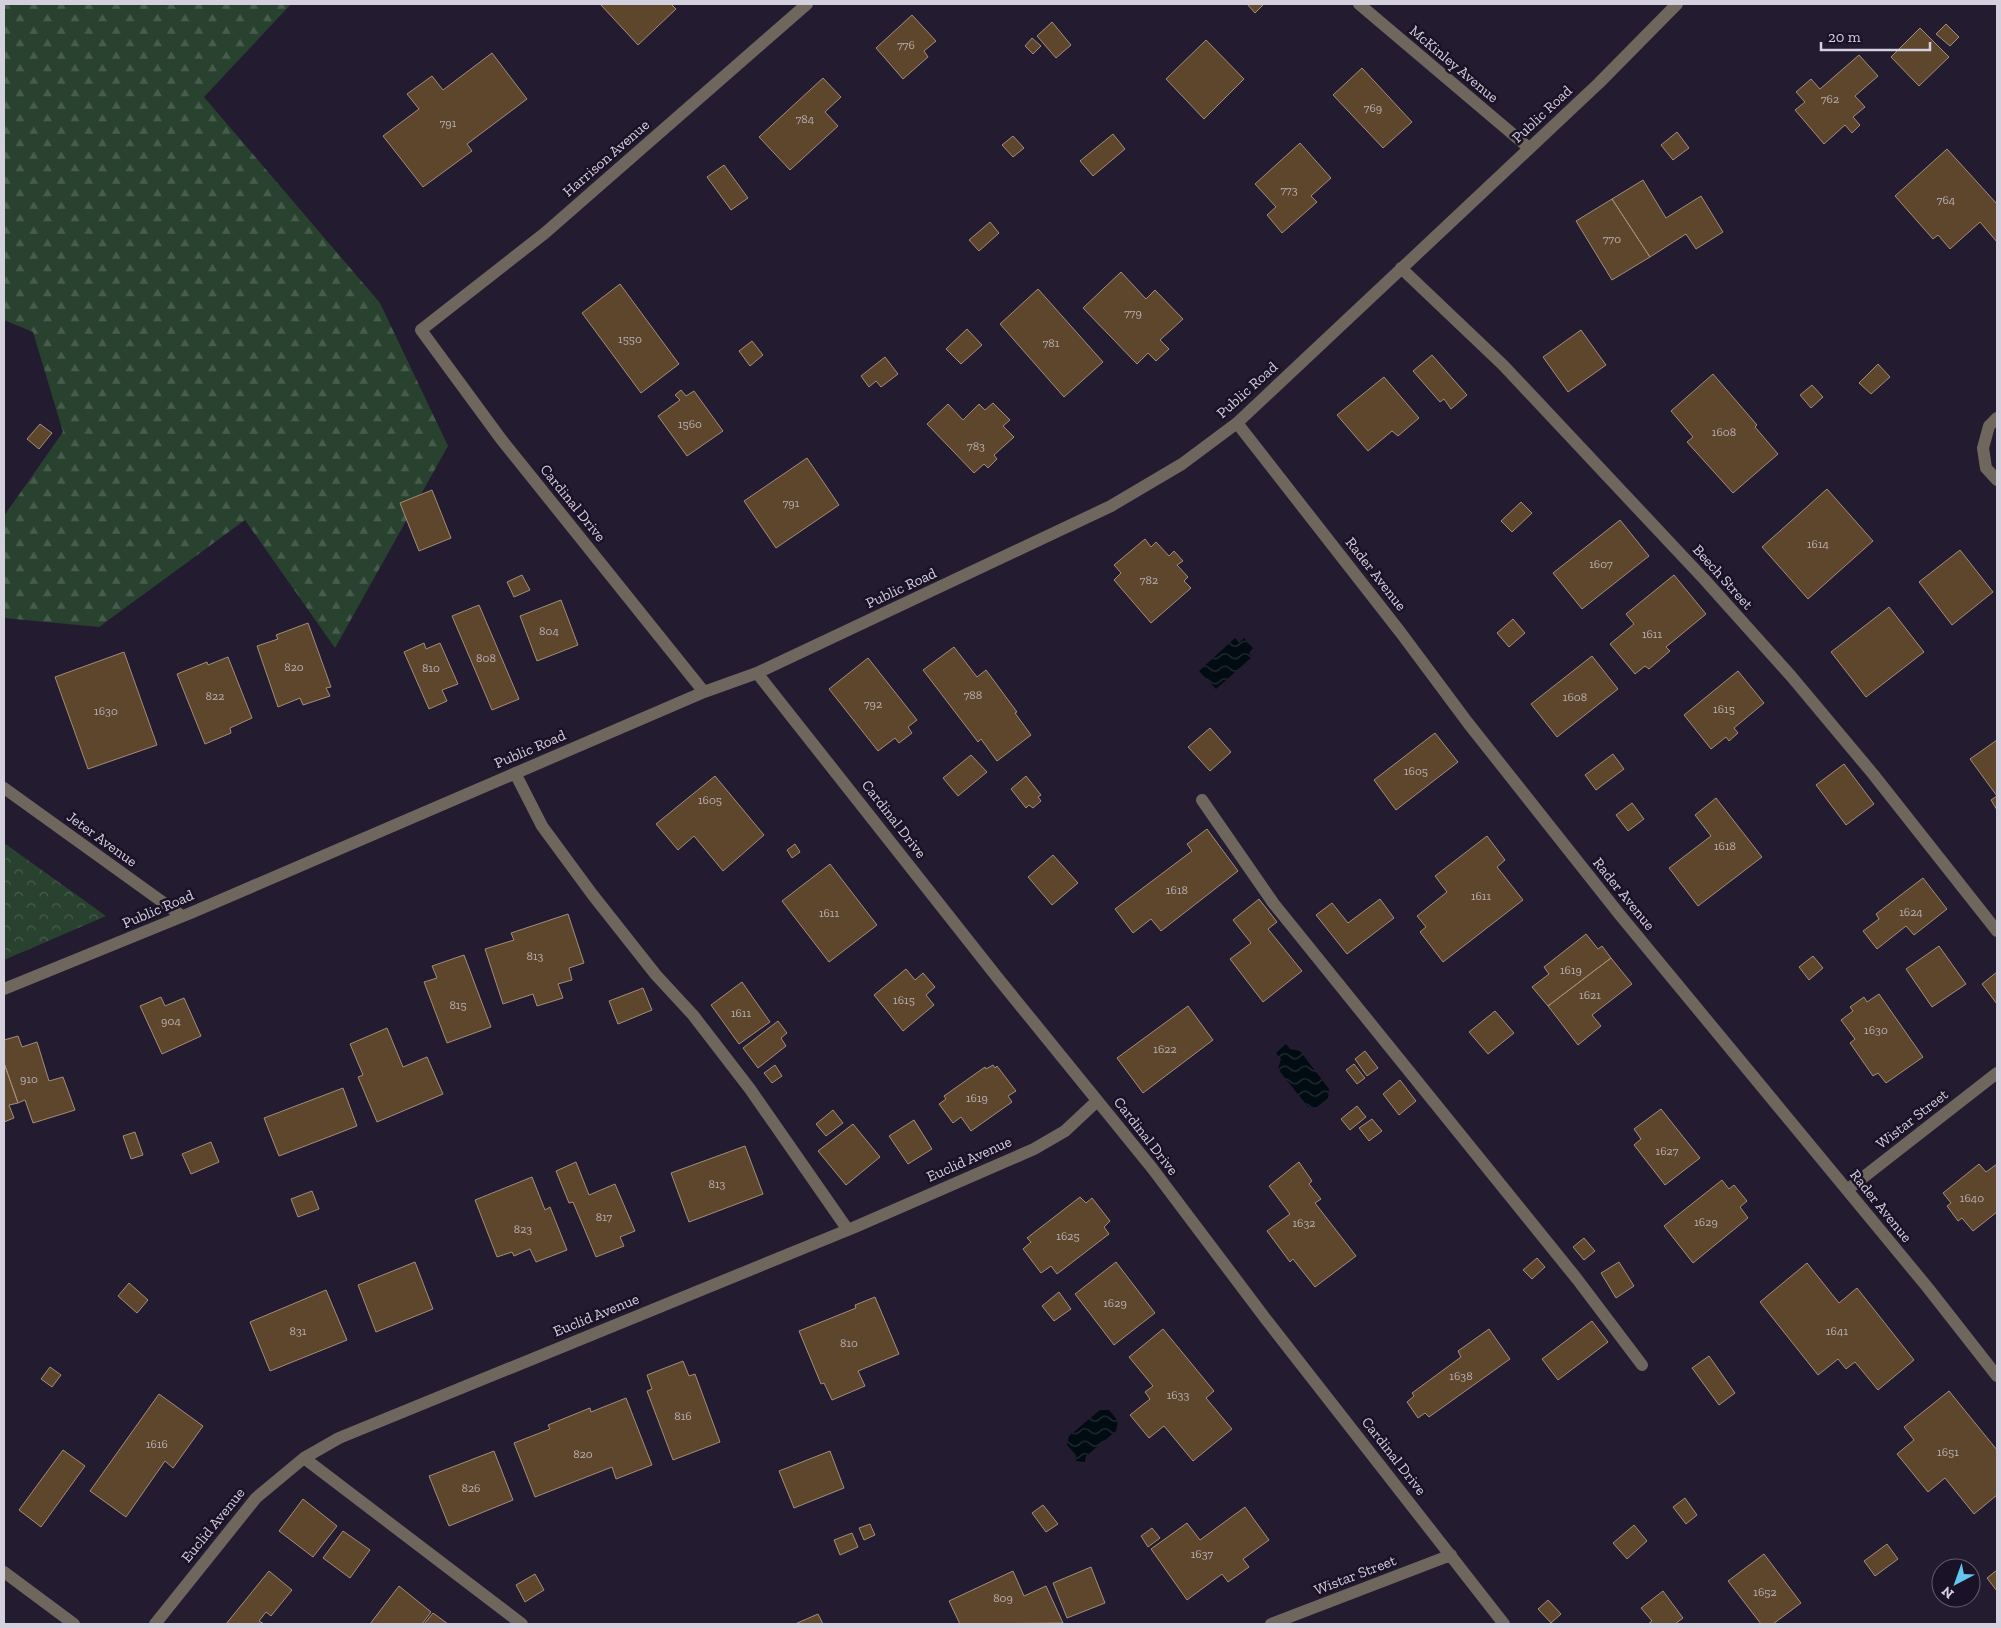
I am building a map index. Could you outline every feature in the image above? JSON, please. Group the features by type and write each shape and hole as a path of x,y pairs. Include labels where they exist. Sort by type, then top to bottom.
{"street":[{"name":"Harrison Avenue","path":"421,330 545,233 807,4"},
{"name":"McKinley Avenue","path":"1359,4 1529,148"},
{"name":"Public Road","path":"4,989 182,916 704,692 757,672 1110,506 1182,464 1237,423 1600,83 1677,4"},
{"name":"Beech Street","path":"1401,268 1503,365 1764,646 1873,774 1997,931"},
{"name":"Cardinal Drive","path":"421,330 501,439 704,692"},
{"path":"1997,418 1989,426 1983,448 1986,468 1997,480"},
{"name":"Rader Avenue","path":"1237,423 1401,633 1474,731 1620,915 1847,1190 1997,1376"},
{"name":"Cardinal Drive","path":"757,672 1152,1168 1265,1318 1504,1624"},
{"path":"515,773 542,826 592,894 656,975 693,1015 750,1089 848,1230"},
{"name":"Jeter Avenue","path":"4,788 182,916"},
{"path":"1202,800 1274,904 1577,1279 1642,1365"},
{"name":"Wistar Street","path":"1847,1190 1997,1073"},
{"name":"Euclid Avenue","path":"155,1624 256,1498 304,1458 349,1434 848,1230 1034,1149 1065,1131 1097,1101"},
{"path":"304,1458 522,1624"},
{"name":"Wistar Street","path":"1271,1624 1451,1555"},
{"path":"4,1572 74,1624"}],"green space":[{"path":"4,4 291,4 204,97 380,303 448,446 335,648 245,520 99,627 4,618 4,516 63,432 33,332 4,320"},
{"path":"4,843 106,916 4,960"}],"water":[{"path":"1235,638 1239,643 1244,638 1253,648 1249,653 1252,657 1216,689 1199,671"},
{"path":"1286,1044 1290,1049 1300,1051 1329,1089 1328,1098 1317,1107 1308,1107 1278,1069 1281,1059 1276,1053"},
{"path":"1100,1410 1109,1410 1118,1421 1116,1431 1086,1456 1085,1462 1076,1461 1076,1455 1067,1445 1069,1436"}],"building":[{"path":"600,4 671,4 676,9 638,45"},
{"path":"1247,4 1264,4 1255,13"},
{"path":"912,15 936,41 924,51 928,57 903,79 876,48"},
{"path":"1052,22 1071,45 1056,58 1037,36"},
{"path":"1946,24 1959,37 1950,46 1936,34"},
{"path":"1920,28 1949,57 1919,86 1891,57"},
{"path":"1032,38 1041,46 1033,54 1025,46"},
{"path":"1206,40 1244,79 1204,119 1166,79"},
{"path":"492,53 527,99 467,144 472,151 423,187 383,136 419,109 407,94 432,76 443,90"},
{"path":"1859,55 1878,76 1855,96 1865,107 1853,117 1860,125 1852,133 1845,125 1824,144 1795,110 1805,102 1796,92 1811,79 1820,89"},
{"path":"1362,68 1412,122 1383,148 1333,95"},
{"path":"823,78 841,97 825,112 838,126 790,170 759,137"},
{"path":"1677,132 1689,148 1673,160 1661,145"},
{"path":"1113,134 1125,149 1093,176 1080,161"},
{"path":"1013,136 1024,148 1013,157 1002,145"},
{"path":"1300,143 1331,178 1311,196 1317,202 1282,233 1267,215 1276,207 1255,184"},
{"path":"1947,149 1997,204 1997,242 1980,222 1950,249 1938,235 1933,239 1895,196"},
{"path":"724,165 748,198 731,210 707,177"},
{"path":"1643,180 1666,218 1701,196 1723,232 1696,249 1686,234 1650,257 1612,199"},
{"path":"1612,199 1650,257 1612,280 1576,221"},
{"path":"990,222 999,233 979,251 969,240"},
{"path":"1121,272 1146,299 1155,290 1183,319 1160,340 1169,349 1156,361 1148,353 1137,364 1083,308"},
{"path":"620,284 679,364 641,393 582,313"},
{"path":"1038,289 1103,362 1064,397 1000,324"},
{"path":"967,329 982,345 961,364 946,349"},
{"path":"1581,330 1606,365 1568,392 1543,357"},
{"path":"752,341 763,355 750,366 739,351"},
{"path":"1432,355 1467,395 1451,409 1444,399 1440,402 1413,371"},
{"path":"885,357 898,374 881,387 876,381 869,387 861,376"},
{"path":"1878,364 1890,377 1871,394 1859,383"},
{"path":"1713,374 1757,425 1755,427 1778,454 1733,493 1687,442 1693,437 1671,411"},
{"path":"1384,377 1419,418 1398,436 1392,431 1368,451 1337,415"},
{"path":"1812,385 1823,397 1811,408 1800,395"},
{"path":"681,390 686,396 694,391 723,431 687,456 658,416 680,400 675,395"},
{"path":"993,403 1010,420 1003,426 1014,437 994,455 997,459 988,468 984,464 974,473 927,424 948,404 963,420 979,404 985,410"},
{"path":"40,424 52,433 39,449 27,439"},
{"path":"807,458 839,505 776,548 744,501"},
{"path":"1827,489 1873,541 1808,599 1762,547"},
{"path":"432,490 451,538 419,551 400,503"},
{"path":"1521,502 1532,513 1512,532 1501,521"},
{"path":"1620,520 1649,556 1582,609 1553,573"},
{"path":"1145,539 1151,547 1156,542 1169,556 1174,551 1183,561 1177,565 1188,577 1184,581 1191,588 1151,623 1114,580 1121,573 1114,565"},
{"path":"1960,550 1993,592 1952,625 1919,582"},
{"path":"522,575 530,590 514,597 507,582"},
{"path":"1674,575 1706,614 1666,647 1670,651 1649,669 1645,666 1635,674 1610,644 1634,624 1626,614"},
{"path":"561,600 578,645 537,661 520,616"},
{"path":"479,605 519,699 492,710 452,616"},
{"path":"1889,607 1924,652 1866,697 1831,652"},
{"path":"1513,619 1525,633 1509,647 1497,633"},
{"path":"308,623 331,687 326,688 330,696 303,705 300,698 278,707 257,646 278,639 276,635"},
{"path":"424,643 426,649 440,643 458,684 442,690 447,701 429,709 404,652"},
{"path":"954,647 977,677 986,670 1017,712 1015,713 1031,735 997,761 981,739 978,742 923,670"},
{"path":"124,652 157,745 88,769 55,677"},
{"path":"1592,656 1618,689 1557,737 1531,704"},
{"path":"228,657 252,718 230,728 231,733 205,744 177,674 207,662 208,665"},
{"path":"868,658 917,720 908,727 912,733 899,743 895,738 878,751 829,689"},
{"path":"1738,671 1764,703 1734,728 1738,733 1729,741 1726,737 1711,749 1684,715"},
{"path":"1210,728 1231,752 1210,771 1188,747"},
{"path":"1435,733 1458,762 1396,810 1374,780"},
{"path":"1997,740 1997,796 1970,759"},
{"path":"1613,754 1624,769 1596,790 1585,775"},
{"path":"971,755 987,772 958,796 943,778"},
{"path":"1844,764 1874,804 1846,825 1816,785"},
{"path":"715,776 764,835 723,871 694,836 678,850 656,824"},
{"path":"1026,776 1041,795 1038,797 1041,801 1033,808 1029,805 1026,808 1011,789"},
{"path":"1997,796 1997,810 1991,800"},
{"path":"1716,798 1762,857 1698,906 1669,868 1711,836 1695,815"},
{"path":"1632,803 1644,819 1628,831 1616,815"},
{"path":"1207,829 1238,871 1161,931 1151,919 1133,933 1115,909 1192,851 1187,844"},
{"path":"1487,836 1505,860 1497,867 1523,900 1443,962 1420,932 1426,927 1417,916 1447,892 1435,876"},
{"path":"795,844 800,852 792,858 787,850"},
{"path":"1053,855 1078,883 1052,905 1028,877"},
{"path":"830,864 877,925 829,962 782,901"},
{"path":"1923,878 1947,909 1914,935 1906,926 1877,949 1863,931 1879,919 1876,914"},
{"path":"1259,899 1277,922 1268,929 1302,971 1263,1002 1230,959 1251,943 1233,920"},
{"path":"1380,899 1394,918 1347,954 1316,915 1332,903 1348,923"},
{"path":"568,914 584,963 569,968 572,980 558,984 563,998 537,1006 533,994 503,1004 485,949 514,940 511,933"},
{"path":"1586,934 1598,949 1602,946 1611,958 1548,1006 1532,987 1549,974 1544,967"},
{"path":"1939,946 1966,984 1932,1007 1906,969"},
{"path":"464,955 491,1027 447,1043 424,982 437,978 432,966"},
{"path":"1813,956 1823,968 1809,980 1799,967"},
{"path":"1611,958 1632,984 1592,1015 1601,1026 1578,1045 1548,1006"},
{"path":"906,969 915,980 923,973 935,987 926,995 934,1005 903,1031 874,995"},
{"path":"1997,972 1997,1004 1982,984"},
{"path":"742,982 770,1022 739,1044 711,1005"},
{"path":"643,988 652,1010 618,1024 609,1001"},
{"path":"1879,994 1923,1057 1886,1083 1878,1073 1873,1076 1850,1043 1855,1039 1841,1020 1853,1011 1850,1007 1864,997 1867,1002"},
{"path":"161,997 165,1006 184,998 201,1036 162,1054 140,1006"},
{"path":"1188,1006 1213,1040 1143,1093 1117,1058"},
{"path":"1495,1011 1514,1033 1488,1054 1469,1032"},
{"path":"778,1021 787,1033 781,1038 786,1046 758,1068 743,1048"},
{"path":"387,1028 403,1067 427,1057 443,1094 377,1122 358,1077 363,1075 350,1044"},
{"path":"18,1036 22,1047 37,1042 49,1081 63,1077 75,1110 33,1123 25,1100 18,1103 4,1063 4,1040"},
{"path":"1365,1051 1378,1068 1367,1076 1355,1059"},
{"path":"4,1063 18,1103 9,1105 14,1118 4,1122"},
{"path":"1354,1064 1365,1078 1357,1084 1346,1070"},
{"path":"775,1065 782,1076 772,1083 764,1073"},
{"path":"993,1065 995,1068 997,1066 1016,1091 1008,1096 1012,1102 971,1131 961,1117 953,1123 939,1104 946,1099 944,1096 985,1067 986,1069"},
{"path":"1400,1080 1416,1101 1399,1115 1383,1094"},
{"path":"343,1088 357,1126 279,1156 264,1118"},
{"path":"1357,1106 1366,1117 1350,1130 1341,1119"},
{"path":"1661,1109 1700,1158 1665,1185 1634,1145 1641,1139 1634,1129"},
{"path":"833,1110 843,1123 826,1136 816,1124"},
{"path":"1372,1119 1382,1131 1369,1141 1359,1128"},
{"path":"914,1120 932,1149 908,1164 889,1136"},
{"path":"853,1124 880,1157 846,1185 818,1151"},
{"path":"135,1132 143,1155 131,1159 123,1136"},
{"path":"211,1142 219,1162 191,1174 182,1154"},
{"path":"745,1146 763,1194 689,1222 671,1173"},
{"path":"576,1162 589,1195 615,1184 635,1231 620,1237 624,1246 596,1257 573,1202 569,1203 556,1171"},
{"path":"1299,1162 1312,1181 1309,1184 1321,1199 1315,1203 1356,1256 1315,1287 1293,1259 1290,1262 1267,1231 1290,1214 1269,1186"},
{"path":"1979,1164 1986,1172 1997,1164 1997,1212 1973,1231 1962,1218 1958,1221 1947,1206 1951,1203 1943,1193"},
{"path":"532,1177 545,1210 550,1207 567,1250 536,1262 530,1249 514,1256 512,1252 497,1257 475,1200"},
{"path":"1722,1180 1729,1189 1734,1185 1747,1201 1740,1207 1748,1218 1693,1263 1664,1226"},
{"path":"312,1191 319,1209 298,1217 291,1199"},
{"path":"1080,1197 1086,1203 1092,1198 1110,1221 1104,1227 1109,1234 1057,1274 1051,1266 1041,1273 1023,1249 1031,1242 1027,1238"},
{"path":"1584,1238 1595,1251 1584,1260 1573,1247"},
{"path":"1537,1258 1545,1267 1532,1279 1523,1270"},
{"path":"415,1262 433,1309 376,1332 358,1285"},
{"path":"1116,1262 1155,1313 1114,1345 1075,1294"},
{"path":"1619,1262 1634,1286 1616,1298 1601,1273"},
{"path":"1807,1263 1839,1303 1857,1288 1914,1360 1878,1390 1855,1362 1846,1369 1838,1359 1818,1375 1760,1302"},
{"path":"129,1283 148,1300 137,1313 118,1296"},
{"path":"326,1290 347,1340 270,1371 250,1322"},
{"path":"1059,1292 1071,1309 1054,1321 1042,1306"},
{"path":"875,1297 899,1354 858,1371 865,1386 832,1400 824,1383 821,1384 799,1331 856,1308 855,1305"},
{"path":"1592,1321 1608,1342 1558,1380 1542,1359"},
{"path":"1163,1329 1214,1391 1206,1398 1232,1429 1193,1461 1164,1426 1149,1438 1130,1415 1150,1399 1145,1392 1153,1386 1129,1357"},
{"path":"1489,1329 1510,1359 1429,1417 1425,1413 1418,1418 1407,1402 1414,1396 1412,1393 1461,1357 1458,1351"},
{"path":"1709,1356 1735,1393 1719,1405 1692,1368"},
{"path":"683,1361 689,1376 695,1374 720,1442 673,1460 647,1391 652,1389 647,1375"},
{"path":"50,1367 61,1375 52,1387 41,1379"},
{"path":"1949,1391 1997,1450 1997,1495 1974,1514 1945,1478 1928,1492 1897,1454 1914,1440 1904,1427"},
{"path":"159,1394 203,1426 173,1468 165,1461 126,1517 90,1491"},
{"path":"626,1398 652,1465 616,1479 612,1467 535,1497 514,1443 550,1429 548,1425 590,1408 591,1412"},
{"path":"63,1450 85,1466 41,1527 19,1510"},
{"path":"494,1451 513,1500 449,1526 429,1476"},
{"path":"830,1451 844,1488 794,1508 779,1471"},
{"path":"1685,1498 1697,1515 1686,1524 1673,1507"},
{"path":"303,1499 337,1526 313,1557 279,1531"},
{"path":"1043,1505 1058,1524 1046,1532 1032,1513"},
{"path":"1245,1507 1269,1540 1243,1559 1249,1567 1228,1582 1222,1574 1187,1600 1151,1549 1187,1523 1200,1540"},
{"path":"870,1524 875,1535 864,1540 859,1528"},
{"path":"1634,1525 1647,1541 1627,1559 1613,1543"},
{"path":"1152,1528 1160,1538 1148,1547 1141,1536"},
{"path":"343,1531 370,1550 350,1578 323,1558"},
{"path":"852,1533 858,1547 840,1555 834,1540"},
{"path":"1887,1544 1898,1559 1875,1576 1864,1561"},
{"path":"1764,1554 1801,1603 1773,1624 1761,1624 1728,1581"},
{"path":"1091,1567 1105,1603 1067,1618 1053,1583"},
{"path":"1997,1570 1997,1591 1987,1578"},
{"path":"269,1571 292,1590 271,1616 266,1612 259,1621 264,1624 226,1624"},
{"path":"1013,1571 1024,1596 1046,1586 1063,1623 960,1624 949,1601"},
{"path":"535,1574 544,1590 525,1602 516,1585"},
{"path":"399,1586 431,1612 422,1624 370,1624"},
{"path":"1663,1591 1683,1618 1675,1624 1648,1624 1652,1621 1641,1608"},
{"path":"1548,1600 1561,1614 1551,1623 1538,1609"},
{"path":"433,1613 448,1624 424,1624"},
{"path":"818,1614 823,1624 795,1624"}]}
